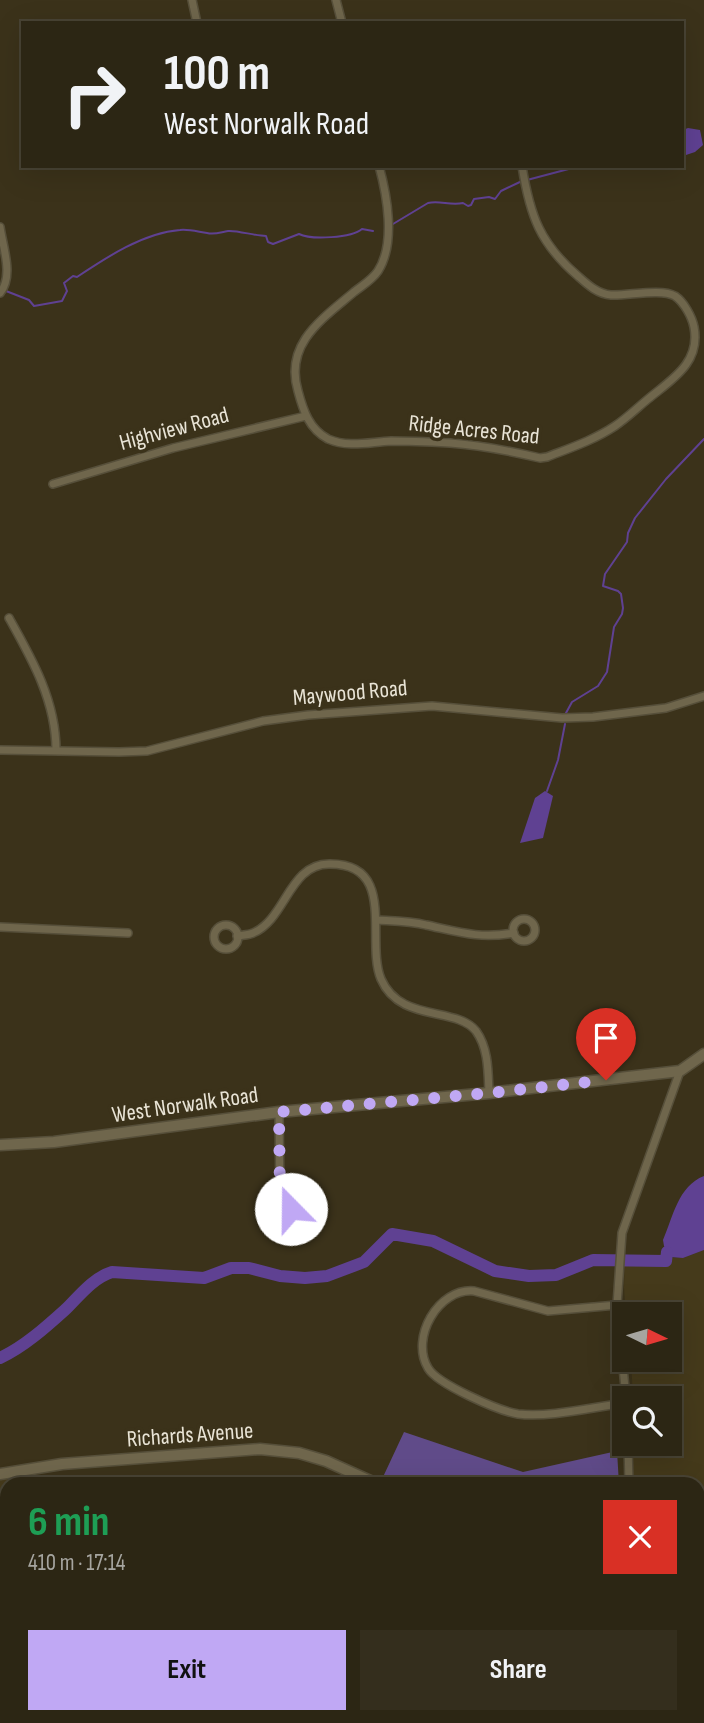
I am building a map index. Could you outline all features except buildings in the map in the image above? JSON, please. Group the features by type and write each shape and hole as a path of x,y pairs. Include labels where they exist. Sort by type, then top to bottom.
{"main road":[{"name":"West Norwalk Road","path":"0,1145 137,1134 279,1112 489,1093 680,1071 704,1054"},
{"name":"Richards Avenue","path":"0,1474 62,1464 260,1448 299,1453 326,1461 361,1477"}],"street":[{"path":"192,0 197,21"},
{"path":"336,0 341,21"},
{"path":"306,416 294,374 295,357 311,330 379,270 385,251 388,224 379,168"},
{"name":"Ridge Acres Road","path":"306,416 321,435 341,443 452,443 547,457 613,427 684,369 693,352 695,335 691,316 680,301 673,295 663,293 605,294 585,283 566,266 540,234 522,168"},
{"path":"0,228 7,274 2,291"},
{"name":"Highview Road","path":"53,484 173,448 306,416"},
{"path":"9,618 35,664 46,693 52,714 56,750"},
{"name":"Maywood Road","path":"0,750 146,751 231,728 308,715 432,706 554,717 593,717 666,708 704,696"},
{"path":"237,936 252,934 266,924 295,882 312,868 327,864 345,865 366,877 374,895 376,961 381,980 391,995 408,1006 462,1021 475,1030 484,1046 489,1093"},
{"path":"376,920 425,925 472,936 488,937 514,933"},
{"path":"0,927 128,933"},
{"path":"617,1302 618,1263 628,1213 680,1071"},
{"path":"279,1112 280,1199"},
{"path":"612,1305 548,1311 474,1291 461,1291 447,1297 435,1310 424,1338 422,1354 429,1370 444,1384 512,1412 537,1414 612,1403"},
{"path":"628,1456 629,1477"}],"shaded area":[{"path":"684,130 700,130 703,145 695,152 684,156"},
{"path":"545,791 553,796 543,838 520,843 535,798"},
{"path":"704,1176 704,1250 683,1258 670,1257 663,1240 674,1212 688,1187"},
{"path":"704,1250 704,1477 634,1477 633,1456 682,1456 682,1386 632,1386 632,1372 682,1372 682,1302 625,1302 625,1258 683,1258"},
{"path":"404,1432 523,1472 612,1452 612,1456 617,1456 619,1477 383,1477"}],"waterway":[{"path":"527,180 572,168"},
{"path":"393,224 428,203 463,203 468,206 474,199 495,199 501,191 522,181"},
{"path":"6,291 29,300 34,306 62,301 67,291 64,283 73,276 77,277 126,247 166,232 183,230 213,234 236,231 266,236 268,242 273,244 299,234 331,237 362,229 373,231"},
{"path":"566,713 572,702 598,686 607,672 614,627 623,608 621,594 603,586 605,574 627,542 635,518 666,479 704,439"},
{"path":"547,791 558,760 565,724"},
{"path":"0,1358 34,1336 93,1283 112,1272 204,1278 231,1268 249,1268 280,1276 327,1276 364,1262 392,1234 433,1241 495,1271 529,1276 556,1275 593,1260 666,1261 667,1252"}],"route":[{"path":"291,1209 290,1203 280,1199 279,1112 606,1080"}]}
